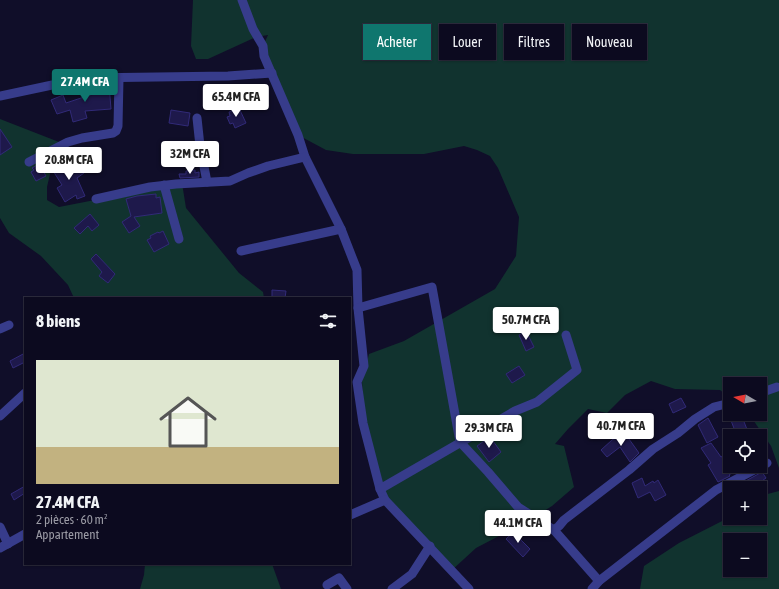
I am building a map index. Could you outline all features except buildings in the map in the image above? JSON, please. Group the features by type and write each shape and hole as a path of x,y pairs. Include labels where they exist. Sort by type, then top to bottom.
{"street":[{"path":"242,0 253,29 263,46 264,56 298,134 304,157 341,228 356,270 364,366 354,383 380,489 385,500 469,589"},
{"path":"0,96 85,78 272,74"},
{"path":"29,162 68,142 82,138 113,134 118,126 119,78"},
{"path":"197,118 200,146 207,182"},
{"path":"96,198 164,185 230,181 248,173 304,157"},
{"path":"164,185 179,239"},
{"path":"241,251 341,228"},
{"path":"358,308 432,287 460,442 518,506 554,530 599,581"},
{"path":"0,329 9,325"},
{"path":"380,489 515,411 537,402 577,370 566,335"},
{"path":"767,391 777,387"},
{"path":"0,416 24,394"},
{"path":"554,530 564,520 629,470 653,449 678,433 695,419 714,407 723,405"},
{"path":"592,589 599,581 716,490 748,473"},
{"path":"351,515 385,500"},
{"path":"0,527 4,546 24,535"},
{"path":"392,589 412,574 430,546"},
{"path":"327,585 339,578 347,589"}],"green space":[{"path":"193,0 779,0 779,468 771,446 767,440 767,429 759,429 754,421 767,421 767,377 723,377 723,392 720,390 675,389 651,381 625,395 607,413 588,409 555,444 564,446 574,487 552,506 528,521 476,548 452,570 381,497 364,430 362,381 369,354 404,341 495,289 516,256 519,217 498,168 490,156 464,146 424,154 353,154 326,150 298,135 263,46 268,35 256,37 208,59 196,59 191,46"},
{"path":"0,119 59,142 48,149 47,161 50,174 47,187 47,200 59,207 182,183 186,208 239,273 263,292 264,297 74,297 68,285 41,256 9,233 0,218"},
{"path":"779,491 779,589 640,589 644,566 679,543 723,521 723,525 767,525 767,494"},
{"path":"145,565 272,565 281,589 140,589"}]}
